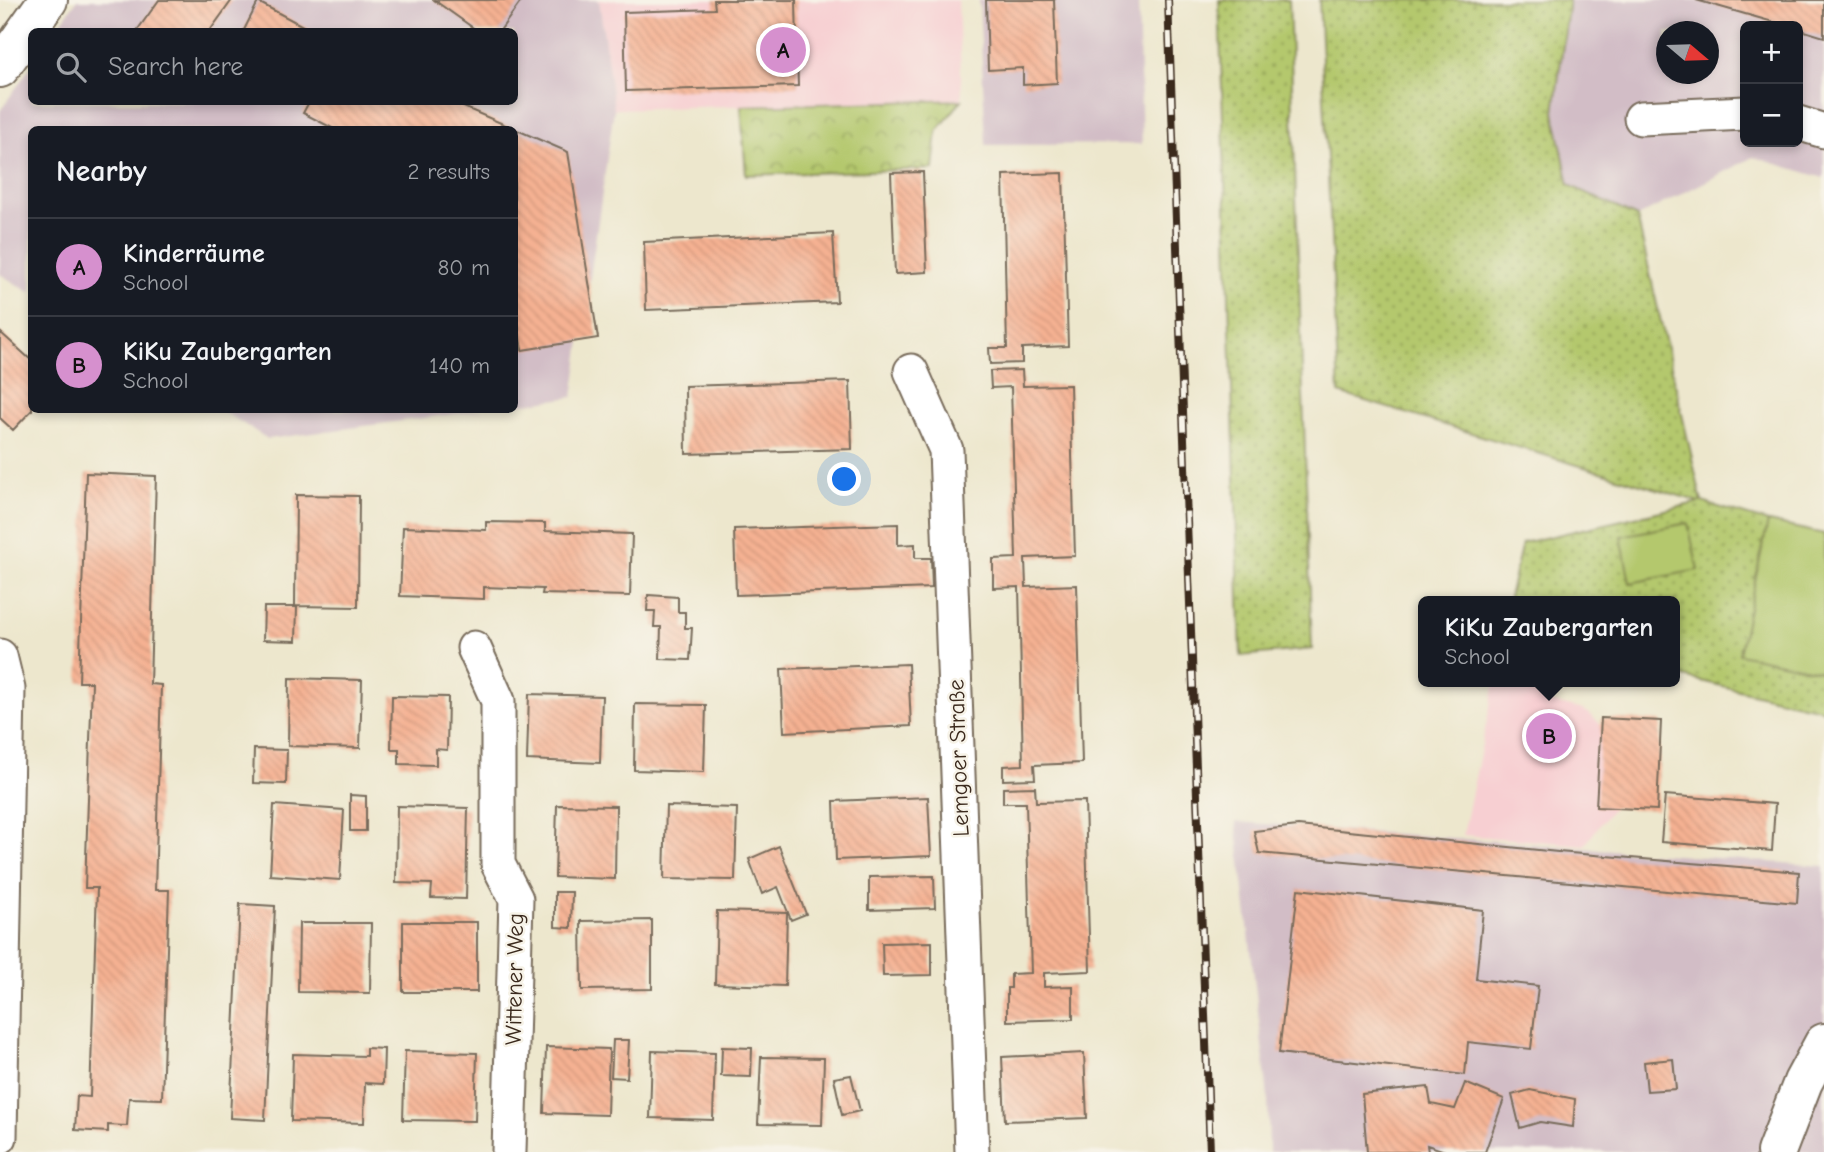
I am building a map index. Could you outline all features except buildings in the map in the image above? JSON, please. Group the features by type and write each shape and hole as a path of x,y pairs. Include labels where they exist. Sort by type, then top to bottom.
{"street":[{"path":"28,28 48,0"},
{"path":"0,68 28,28"},
{"path":"1641,118 1740,113"},
{"path":"1803,125 1824,131"},
{"name":"Lemgoer Straße","path":"911,372 947,450 972,1152"},
{"name":"Wittener Weg","path":"474,648 498,701 498,864 516,899 509,1152"},
{"path":"0,656 8,688 0,1137"},
{"path":"1776,1152 1803,1082 1824,1043"}],"shaded area":[{"path":"77,0 599,0 614,109 573,397 518,405 518,126 28,126 28,291 0,274 0,111 28,70 28,105 518,105 518,28 57,28"},
{"path":"599,0 958,0 962,100 614,109"},
{"path":"979,0 1138,0 1142,144 986,145"},
{"path":"1569,0 1824,0 1824,178 1753,157 1637,217 1569,185 1554,112"},
{"path":"226,413 461,413 268,439"},
{"path":"1494,687 1553,687 1550,702 1584,710 1646,762 1585,845 1463,835"},
{"path":"1236,822 1824,866 1824,1152 1269,1152 1268,1097"}],"green space":[{"path":"1219,0 1289,0 1312,649 1241,656"},
{"path":"1319,0 1569,0 1554,112 1569,185 1637,217 1702,502 1768,522 1824,534 1824,710 1680,676 1680,596 1509,596 1522,543 1700,502 1339,393"},
{"path":"962,100 937,131 933,169 746,175 741,106"},
{"path":"1768,522 1824,534 1824,672 1739,654"},
{"path":"1688,523 1698,570 1630,583 1621,536"}],"railway":[{"path":"1168,0 1210,1152"}],"place":[{"name":"Kinderräume","path":"783,50"},
{"name":"KiKu Zaubergarten","path":"1549,736"}]}
